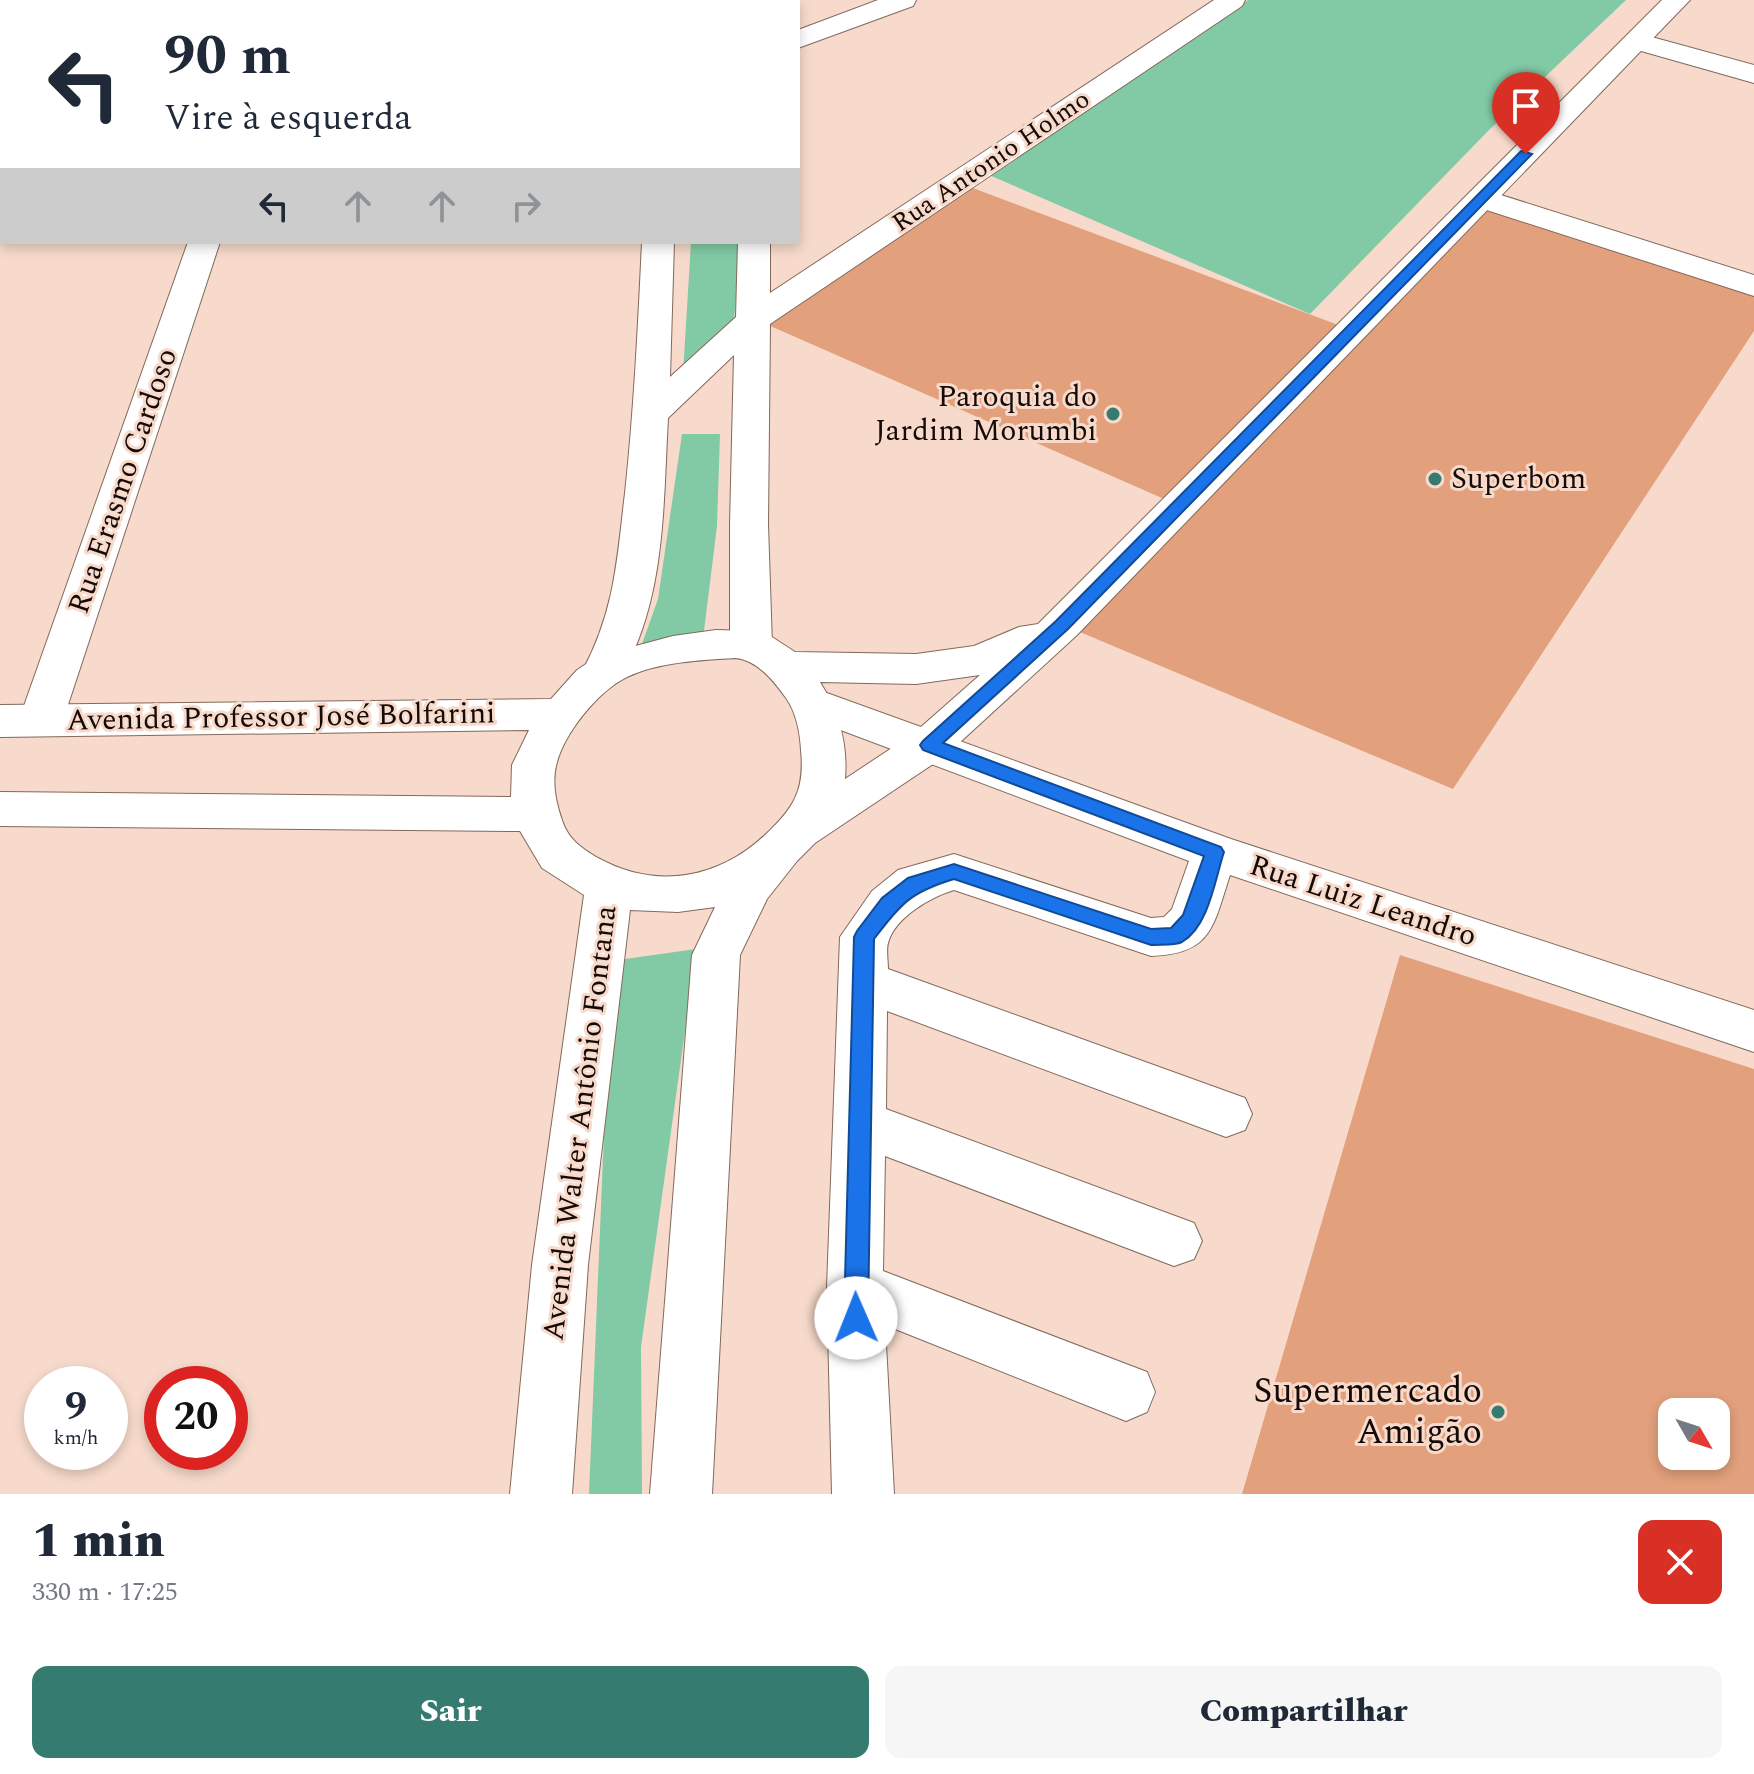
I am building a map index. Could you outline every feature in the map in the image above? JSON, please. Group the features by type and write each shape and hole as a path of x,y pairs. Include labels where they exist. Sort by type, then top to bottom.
{"main road":[{"path":"800,39 903,0"},
{"name":"Rua Antonio Holmo","path":"652,413 751,321 1232,0"},
{"path":"609,886 656,894 726,886 766,863 805,829 929,745 1062,625 1677,0"},
{"path":"1637,41 1754,74"},
{"path":"1482,198 1754,286"},
{"name":"Rua Erasmo Cardoso","path":"21,720 203,244"},
{"name":"Avenida Walter Antônio Fontana","path":"541,1494 560,1265 609,886 556,854 535,814 534,764 562,714 604,670 624,637 637,593 652,413 658,244"},
{"path":"754,244 751,321 769,656 813,703 824,745 820,794 805,829"},
{"path":"604,670 706,645 769,656 916,669 981,660 1062,625"},
{"name":"Rua Luiz Leandro","path":"813,703 1215,852 1754,1031"},
{"name":"Avenida Professor José Bolfarini","path":"21,720 562,714"},
{"path":"0,809 535,814"},
{"path":"863,1494 855,1287 864,937 889,904 915,883 954,872 1151,937 1176,936 1192,919 1215,852"},
{"path":"681,1494 716,955 746,892 766,863"},
{"path":"863,981 1226,1114"},
{"path":"860,1123 1174,1241"},
{"path":"855,1287 1126,1392"}],"green space":[{"path":"1248,0 1626,0 1489,130 1310,314 989,175"},
{"path":"691,244 741,244 733,331 683,374"},
{"path":"682,434 720,434 717,526 704,631 642,644 658,599"},
{"path":"703,948 690,995 641,1347 642,1494 589,1494 610,990 618,960"}],"building":[{"name":"Paroquia do Jardim Morumbi","path":"965,185 1341,326 1171,502 768,325"},
{"name":"Superbom","path":"1487,200 1754,287 1754,331 1453,789 1068,627"},
{"path":"1400,955 1754,1069 1754,1494 1242,1494"}],"place":[{"name":"Paroquia do Jardim Morumbi","path":"1113,414"},
{"name":"Superbom","path":"1435,479"},
{"name":"Supermercado Amigão","path":"1498,1412"}],"route":[{"path":"856,1318 864,937 889,904 915,883 954,872 1151,937 1176,936 1192,919 1215,852 929,745 1062,625 1526,154"}]}
